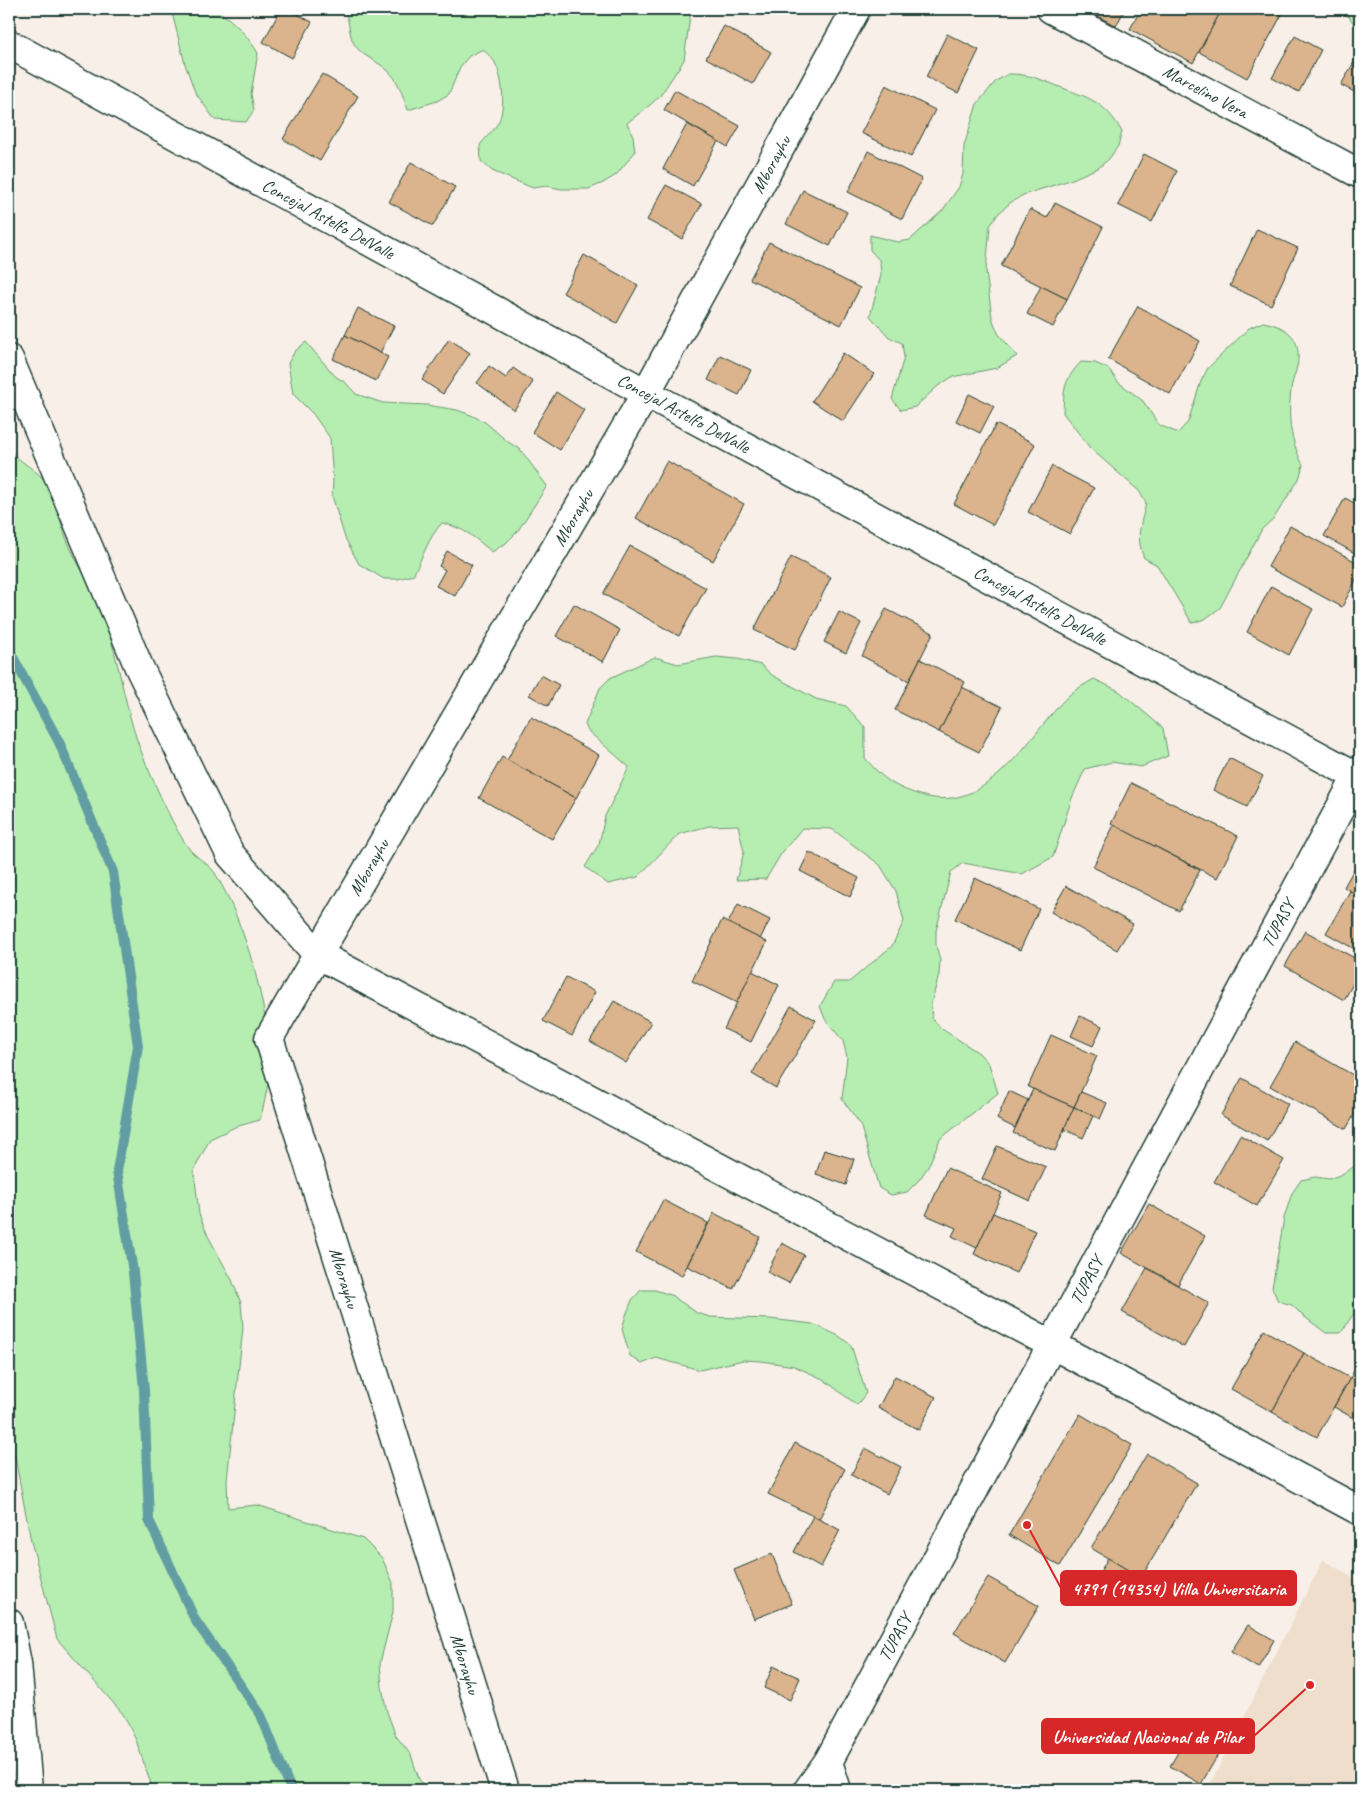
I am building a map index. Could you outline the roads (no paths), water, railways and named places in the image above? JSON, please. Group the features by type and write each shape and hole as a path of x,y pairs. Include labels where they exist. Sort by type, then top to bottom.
{"street":[{"name":"Mborayhu","path":"505,1790 268,1038 646,393 856,9"},
{"name":"Marcelino Vera","path":"1051,9 1360,174"},
{"name":"Concejal Astelfo DelValle","path":"9,44 646,393 1359,775"},
{"path":"9,358 139,667 230,854 317,954 1053,1345 1360,1511"},
{"name":"TUPASY","path":"828,1762 1359,775"},
{"path":"9,1623 17,1663 28,1790"},
{"path":"808,1790 828,1762"},
{"path":"828,1762 837,1790"}],"waterway":[{"path":"9,650 59,742 113,872 138,1046 117,1171 133,1272 144,1390 149,1520 195,1620 261,1715 291,1790"}],"place":[{"name":"4791 (14354) Villa Universitaria","path":"1027,1525"},
{"name":"Universidad Nacional de Pilar","path":"1310,1685"}]}
